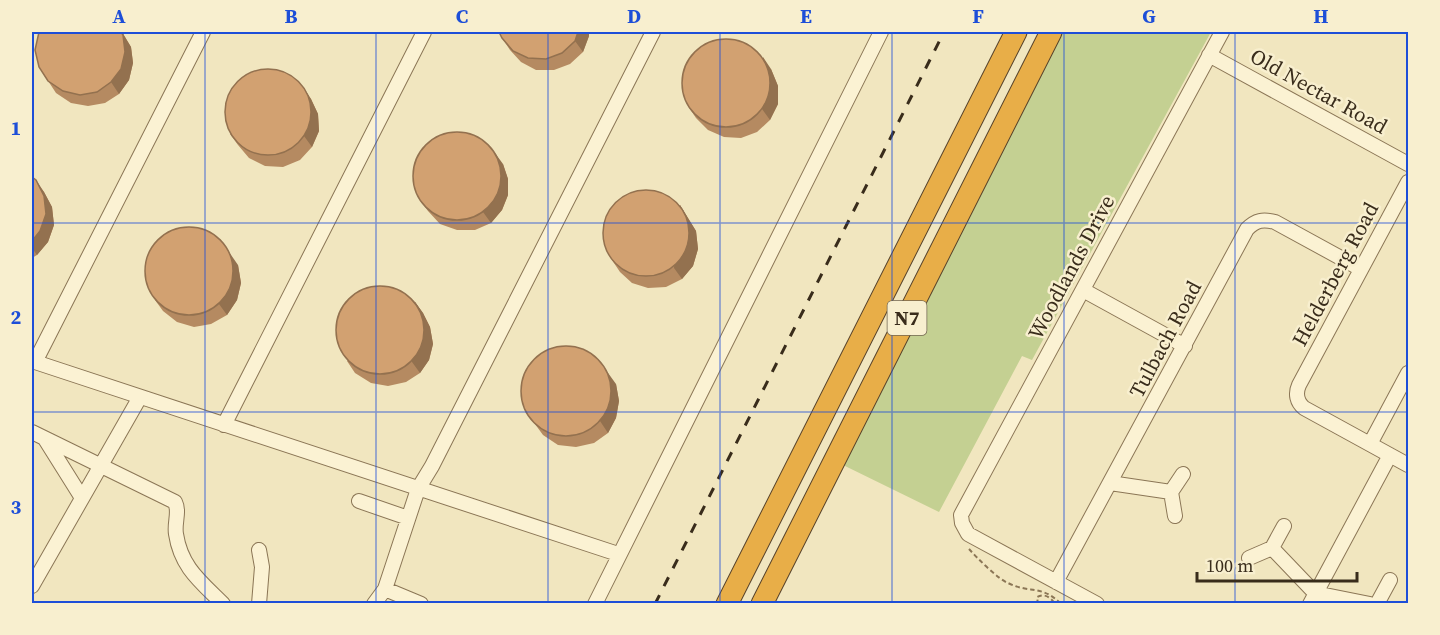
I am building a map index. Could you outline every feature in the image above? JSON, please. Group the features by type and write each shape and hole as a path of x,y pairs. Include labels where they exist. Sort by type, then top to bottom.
{"highway":[{"name":"N7","path":"728,603 1016,32"},
{"name":"N7","path":"762,603 1051,32"}],"street":[{"path":"203,32 33,362 618,554"},
{"path":"224,425 424,32"},
{"path":"374,603 385,589 418,489 438,456 652,32"},
{"path":"595,603 881,32"},
{"name":"Woodlands Drive","path":"1056,582 969,534 962,523 961,515 1222,32"},
{"name":"Old Nectar Road","path":"1209,55 1408,164"},
{"name":"Helderberg Road","path":"1370,444 1304,408 1297,398 1299,386 1408,182"},
{"name":"Tulbach Road","path":"1056,582 1247,229 1256,222 1267,220 1275,222 1361,269"},
{"path":"1083,290 1185,346"},
{"path":"1408,373 1370,444 1408,465"},
{"path":"32,586 140,397"},
{"path":"32,432 175,502 177,508 176,536 184,561 190,571 223,603"},
{"path":"45,439 82,498"},
{"path":"1312,598 1390,455"},
{"path":"1175,516 1171,492 1183,474"},
{"path":"1110,483 1171,492"},
{"path":"359,501 408,518"},
{"path":"1249,558 1272,548 1284,526"},
{"path":"1272,548 1312,598 1370,603"},
{"path":"259,550 262,567 259,603"},
{"path":"1377,603 1390,580"},
{"path":"1056,582 1096,603"},
{"path":"385,589 421,603"}],"path":[{"path":"965,543 969,550 1003,581 1020,588 1045,591 1061,603"},
{"path":"1038,603 1037,597 1045,595 1055,603"}],"green space":[{"path":"1063,32 1211,32 1032,360 1022,356 939,512 843,465"}],"building":[{"path":"39,32 121,32 125,52 121,69 111,82 97,92 80,95 63,91 48,81 39,67 35,50"},
{"path":"499,32 578,32 575,41 562,53 546,59 528,58 513,51"},
{"path":"726,39 751,46 763,58 770,83 763,108 751,120 726,127 701,120 689,108 682,83 689,58 701,46"},
{"path":"268,69 292,76 304,88 311,112 304,136 292,148 268,155 244,148 232,136 225,112 232,88 244,76"},
{"path":"457,132 474,136 488,145 497,159 501,176 497,193 488,207 474,216 457,220 440,216 426,207 417,193 413,176 417,159 426,145 440,136"},
{"path":"32,177 44,196 46,214 40,231 32,241"},
{"path":"638,190 654,190 677,202 686,216 689,233 686,250 677,264 654,276 638,276 622,269 610,257 603,241 603,225 610,209 622,197"},
{"path":"189,227 206,230 220,240 230,254 233,271 230,288 220,302 206,312 189,315 172,312 158,302 148,288 145,271 148,254 158,240 172,230"},
{"path":"371,286 389,286 405,293 417,305 424,321 424,339 417,355 405,367 389,374 371,374 355,367 343,355 336,339 336,321 343,305 355,293"},
{"path":"566,346 583,349 598,359 608,374 611,391 608,408 598,423 583,433 566,436 549,433 534,423 524,408 521,391 524,374 534,359 549,349"}],"railway":[{"path":"655,604 944,32"}]}
